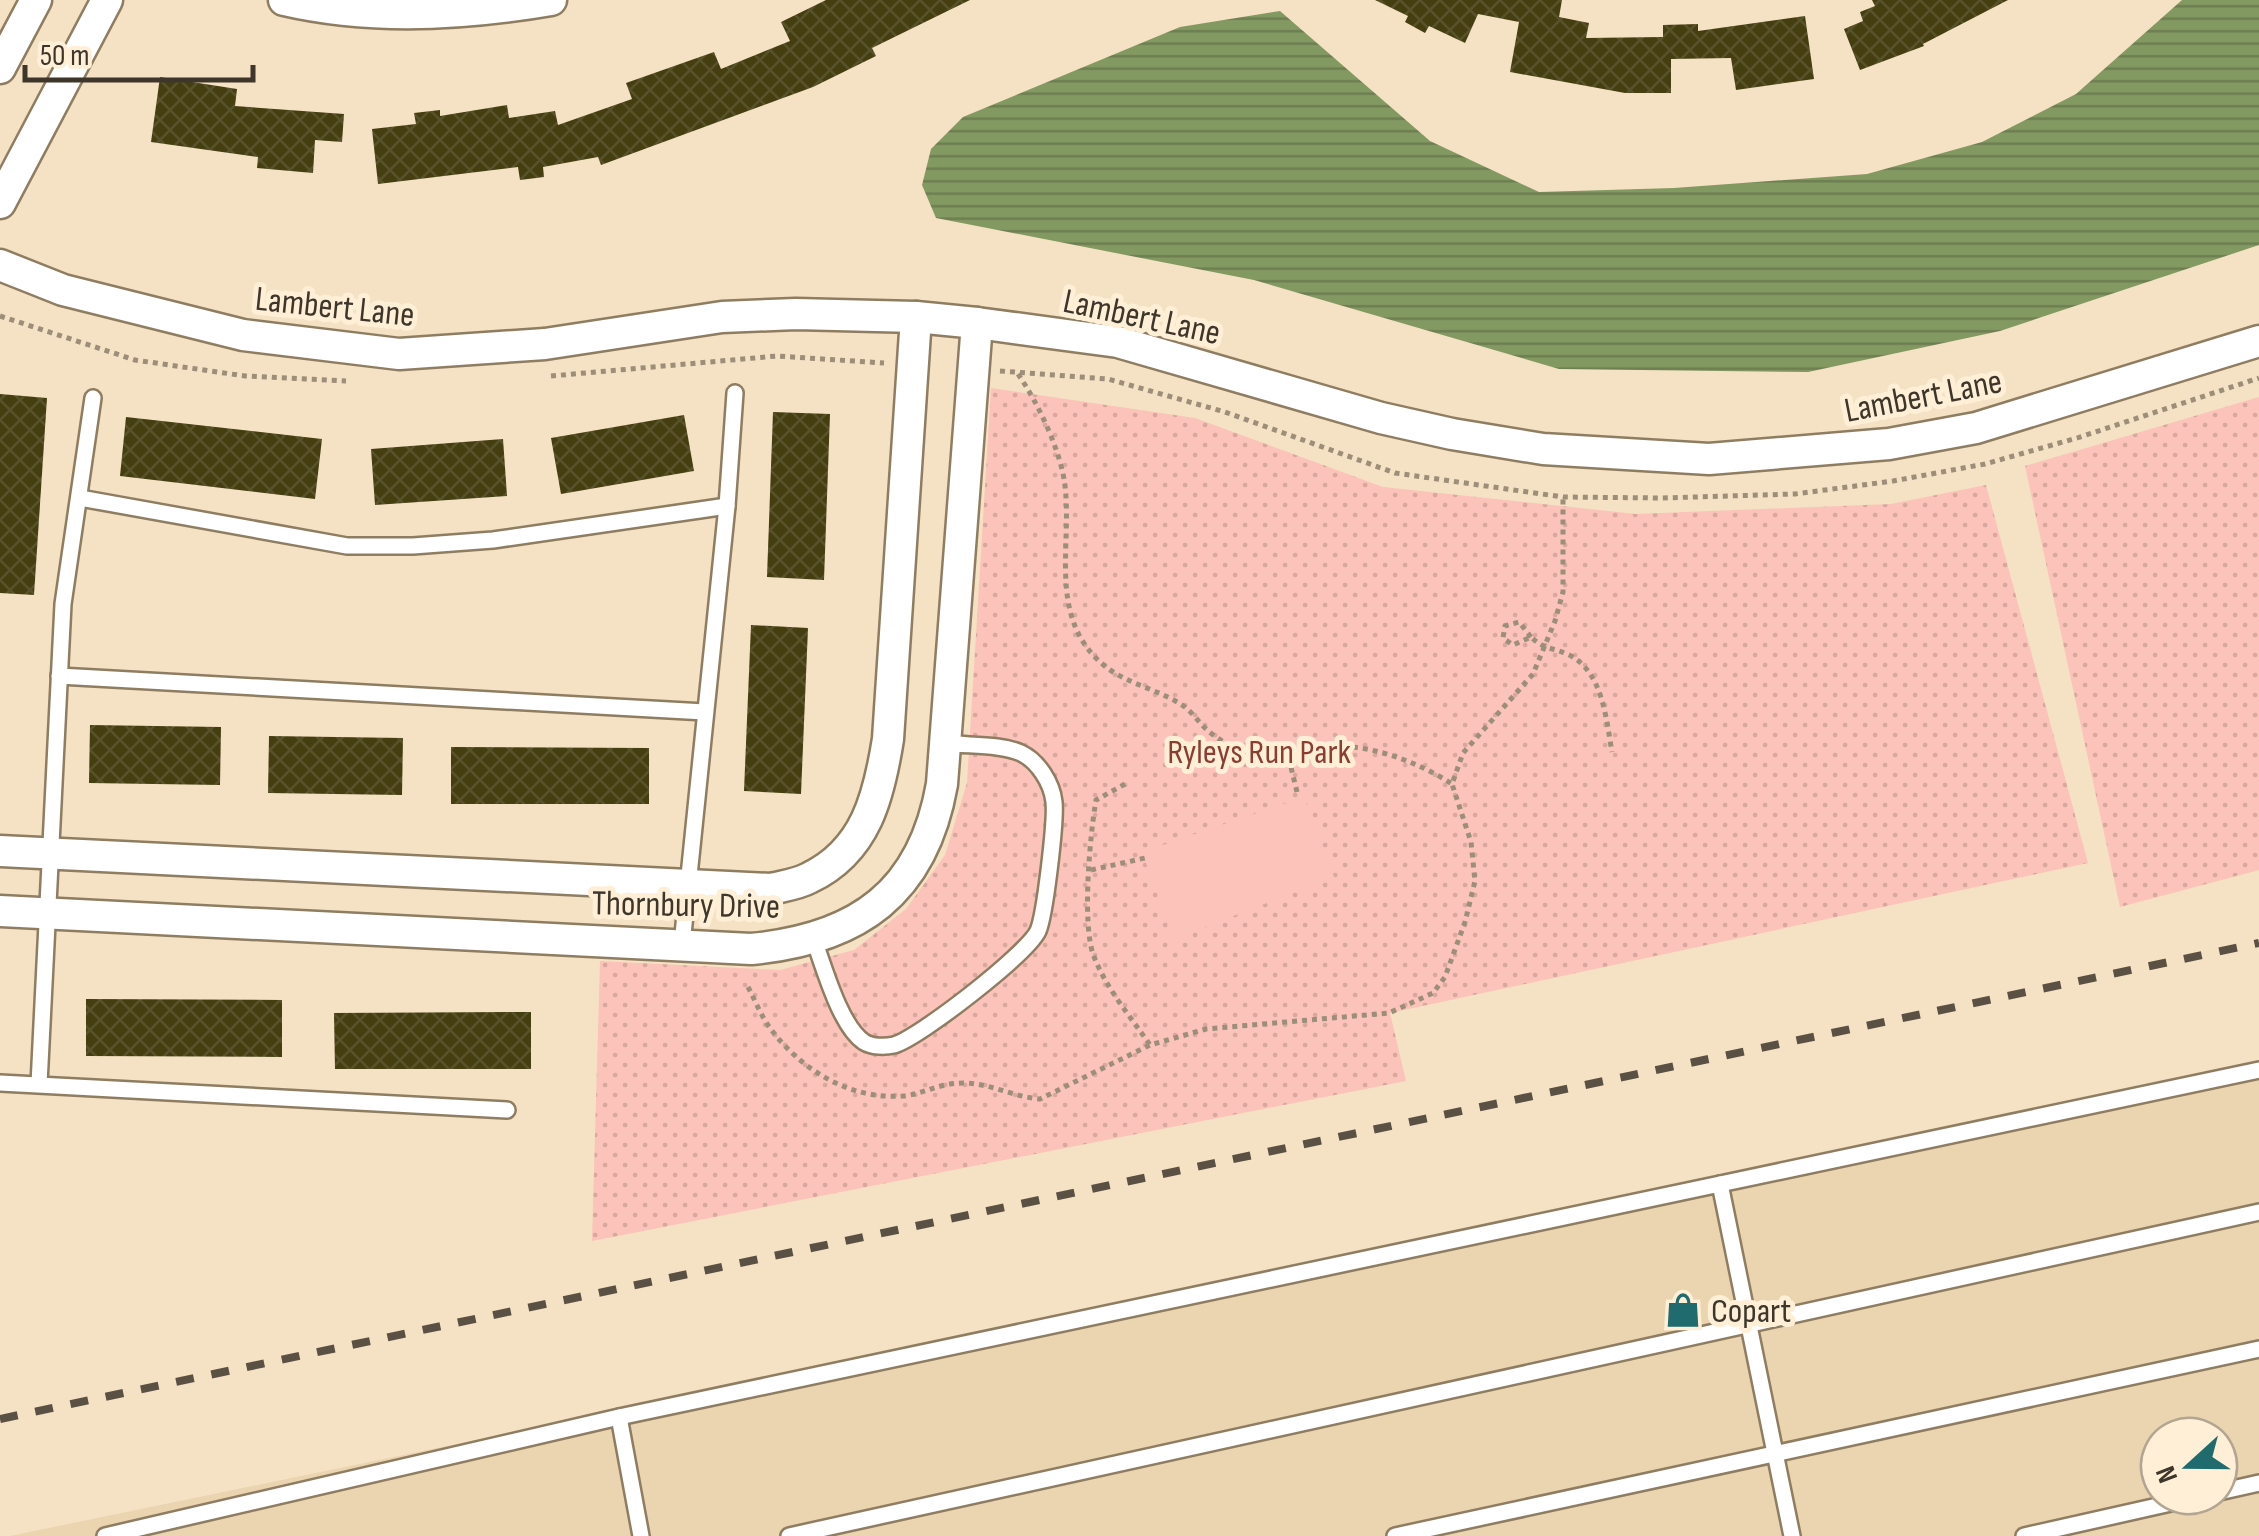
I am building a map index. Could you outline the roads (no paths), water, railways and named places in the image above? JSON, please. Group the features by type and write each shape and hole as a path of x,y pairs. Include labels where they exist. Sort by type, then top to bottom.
{"street":[{"path":"0,68 36,0"},
{"path":"0,203 107,0"},
{"path":"284,0 433,13 498,9 550,0"},
{"name":"Lambert Lane","path":"0,264 63,290 242,336 399,354 545,344 722,317 916,317 1118,342 1380,418 1452,434 1543,449 1710,459 1889,444 1976,428 2259,341"},
{"name":"Thornbury Drive","path":"0,851 771,889 808,880 837,860 862,830 880,792 888,739 916,317"},
{"name":"Thornbury Drive","path":"0,910 751,948 814,940 844,926 905,881 936,819 977,324"}],"lane":[{"path":"682,944 736,393"},
{"path":"39,1084 63,604 93,398"},
{"path":"80,498 347,546 493,540 727,506"},
{"path":"59,676 706,712"},
{"path":"814,940 844,1016 862,1041 875,1046 894,1045 917,1033 1022,953 1037,933 1044,910 1054,800 1039,765 1018,752 945,743"},
{"path":"105,1536 619,1417 2259,1070"},
{"path":"0,1082 508,1110"},
{"path":"1720,1184 1792,1536"},
{"path":"790,1536 2259,1212"},
{"path":"1394,1536 2259,1350"},
{"path":"619,1417 641,1536"},
{"path":"2024,1536 2139,1510"}],"railway":[{"path":"0,1419 2259,943"}],"place":[{"name":"Copart","path":"1683,1310"}],"park label":[{"name":"Ryleys Run Park","path":"1259,751"}]}
